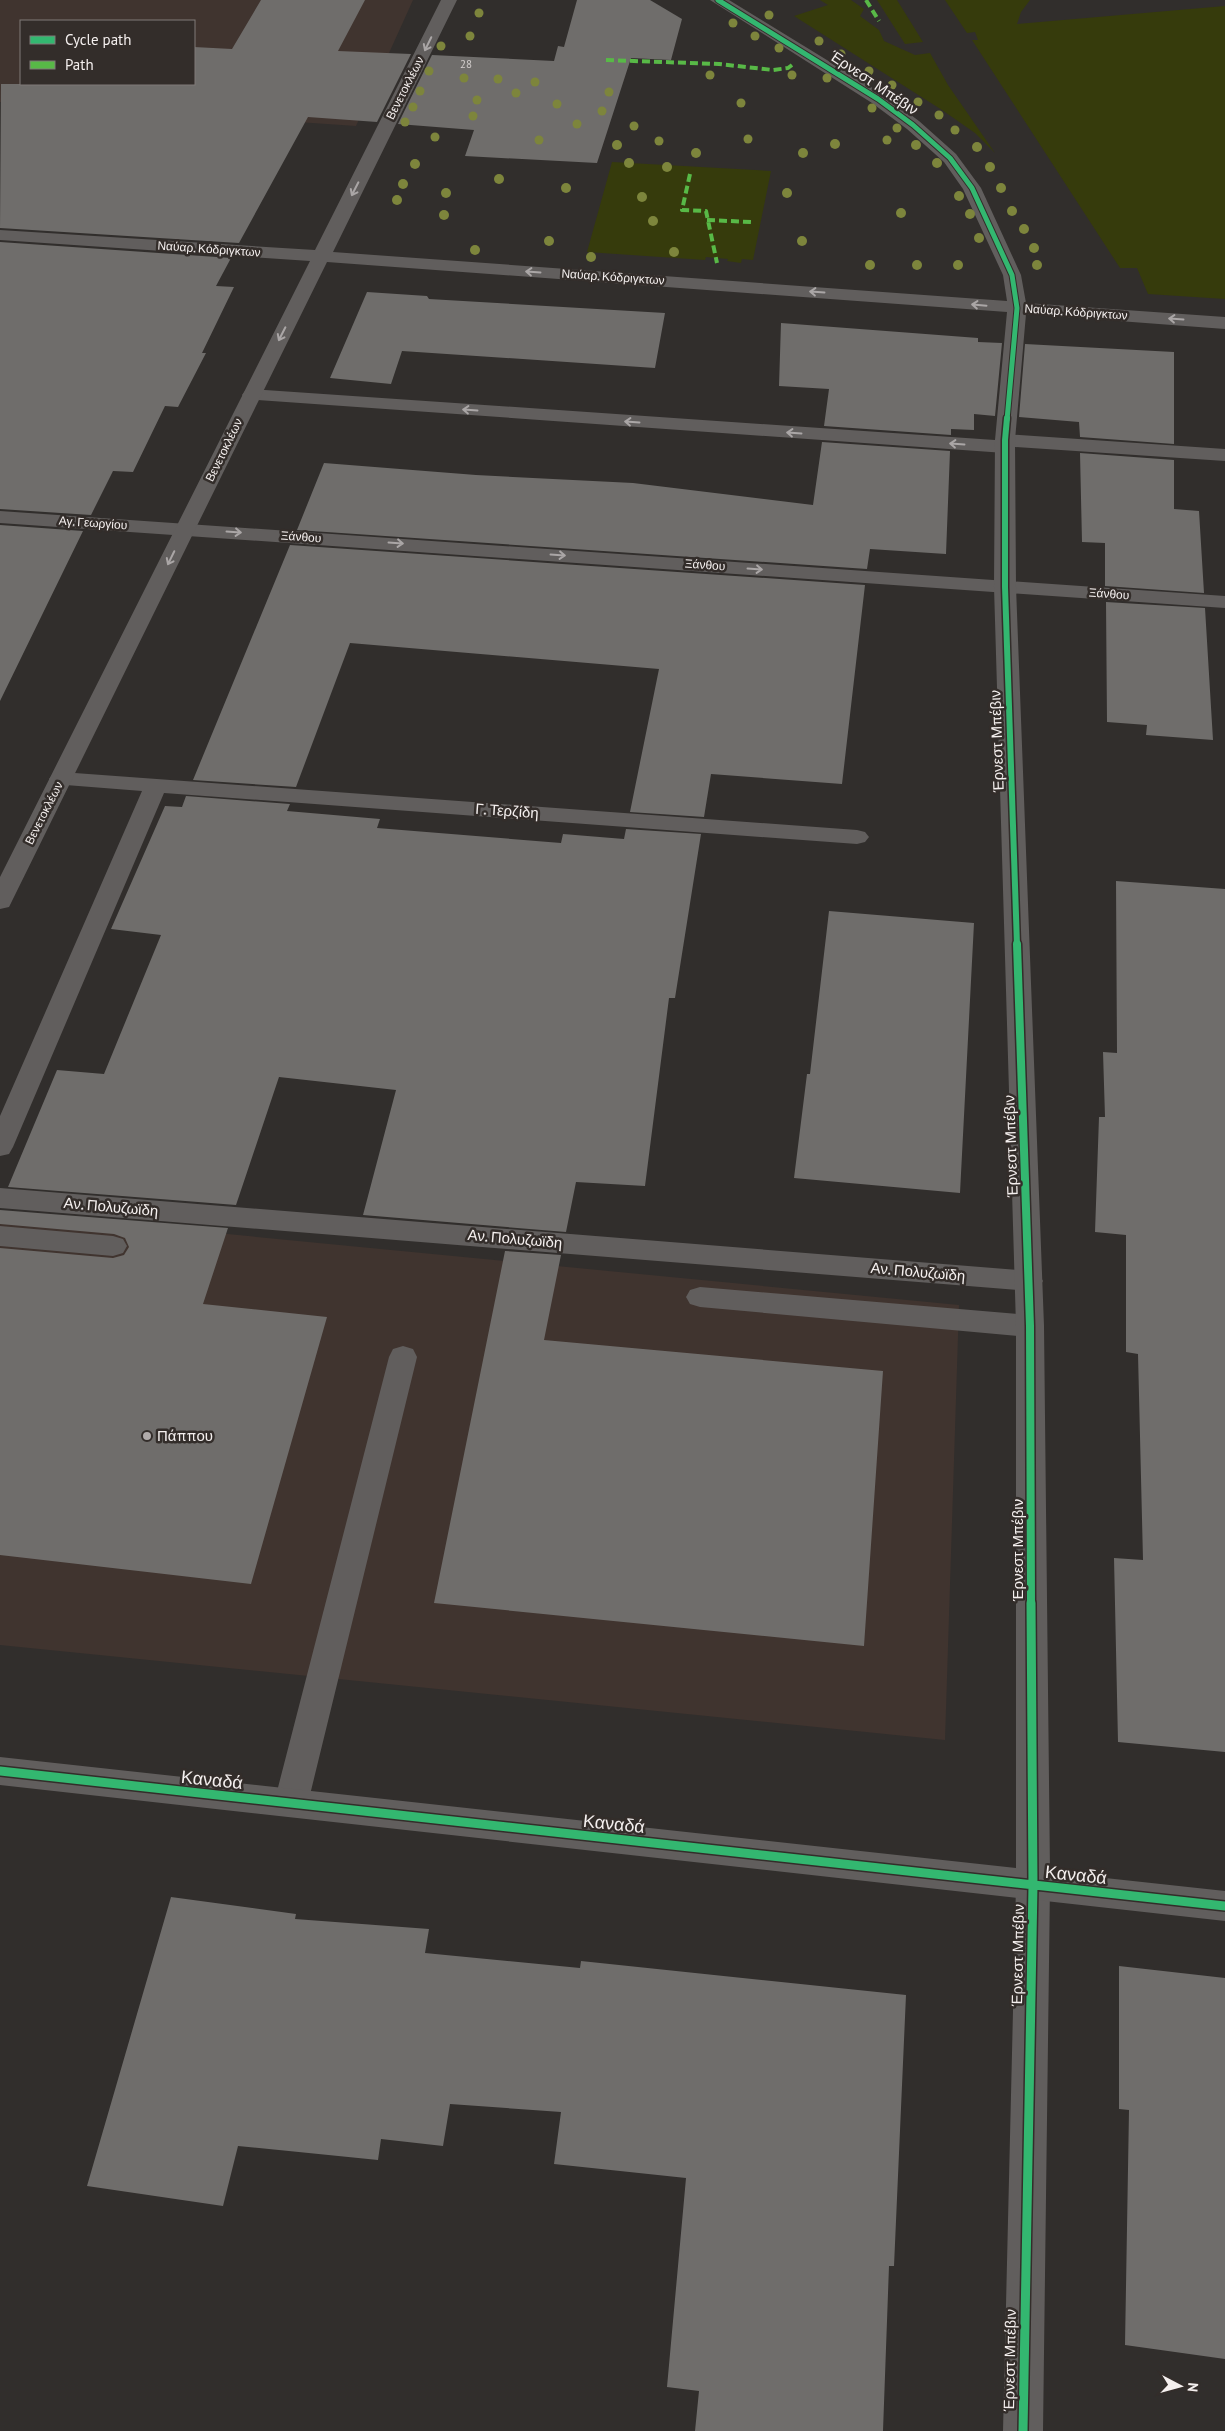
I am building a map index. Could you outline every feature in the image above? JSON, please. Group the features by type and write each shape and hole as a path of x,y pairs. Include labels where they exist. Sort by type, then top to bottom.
{"street":[{"name":"Βενετοκλέων","path":"0,901 449,0"},
{"name":"Έρνεστ Μπέβιν","path":"718,0 878,99 914,125 950,158 972,188 1012,275 1017,308 1005,444 1005,587 1030,1326 1033,1885 1023,2431"},
{"name":"Ναύαρ. Κόδριγκτων","path":"0,235 1225,323"},
{"path":"252,395 1005,444 1225,455"},
{"name":"Αγ. Γεωργίου","path":"0,517 185,529"},
{"name":"Ξάνθου","path":"185,529 1225,602"},
{"path":"0,1147 156,785 61,779"},
{"name":"Γ. Τερζίδη","path":"156,785 857,837"},
{"name":"Αν. Πολυζωϊδη","path":"0,1198 1029,1280"},
{"path":"0,1236 113,1246"},
{"path":"700,1297 1030,1326"},
{"path":"291,1804 403,1357"},
{"name":"Καναδά","path":"0,1771 1225,1906"}],"shaded area":[{"path":"0,0 413,0 356,126 0,102"},
{"path":"0,1212 959,1305 945,1740 0,1645"}],"green space":[{"path":"820,0 851,0 864,9 860,16 879,30 884,41 915,55 930,53 948,85 995,153 975,133 942,110 794,16 828,5"},
{"path":"877,0 897,0 923,42 905,44"},
{"path":"945,0 1030,0 1021,12 1017,24 1225,6 1225,299 1148,294 1137,268 1120,268 972,40 978,40 975,32 967,33"},
{"path":"612,162 771,171 753,260 742,259 741,263 727,261 728,259 706,257 705,260 587,252"}],"building":[{"path":"261,0 365,0 338,51 411,54 377,122 308,117 239,243 0,228 1,84 195,85 195,47 232,49"},
{"path":"577,0 650,0 682,19 671,60 631,58 597,163 465,156 474,130 398,124 432,55 554,61 558,46 564,47"},
{"path":"0,242 231,258 216,286 234,287 202,353 206,353 178,407 165,406 133,472 113,471 91,515 0,509"},
{"path":"367,292 427,296 429,299 665,313 655,368 402,351 391,384 330,378"},
{"path":"781,323 978,338 978,342 1002,343 995,416 974,414 974,430 951,429 951,435 824,426 829,389 779,386"},
{"path":"1025,344 1174,352 1174,444 1080,437 1079,422 1019,417"},
{"path":"822,442 950,451 946,554 870,549 867,569 297,530 324,463 476,475 633,483 813,505"},
{"path":"1080,453 1174,460 1174,509 1199,511 1204,593 1105,586 1105,543 1082,542"},
{"path":"0,525 83,531 0,701"},
{"path":"290,545 865,585 842,784 711,774 704,817 630,812 659,669 350,643 296,787 193,780"},
{"path":"1106,602 1205,608 1213,740 1146,735 1147,725 1107,722"},
{"path":"186,796 290,804 287,811 380,819 377,828 561,843 563,834 624,839 626,829 701,834 675,998 669,998 645,1186 576,1182 566,1232 363,1215 396,1090 279,1077 236,1205 8,1187 57,1070 104,1074 161,935 111,929 165,806 182,807"},
{"path":"1116,881 1225,889 1225,1752 1118,1742 1114,1558 1143,1560 1138,1354 1126,1352 1126,1235 1095,1232 1099,1117 1105,1117 1103,1052 1117,1053"},
{"path":"829,911 974,923 960,1193 794,1178 807,1074 810,1074"},
{"name":"Πάππου","path":"0,1210 228,1228 203,1304 327,1317 251,1584 0,1555 0,1248 113,1258 124,1255 129,1247 125,1238 114,1234 0,1224"},
{"path":"505,1251 561,1255 544,1340 883,1371 864,1646 434,1603"},
{"path":"171,1897 296,1914 295,1919 429,1929 425,1953 580,1968 581,1961 906,1995 894,2266 889,2266 883,2431 695,2431 699,2391 667,2387 686,2178 554,2164 561,2112 450,2104 443,2146 381,2139 378,2160 238,2146 223,2206 87,2186"},
{"path":"1119,1966 1225,1978 1225,2359 1125,2345 1129,2110 1119,2109"}],"marked path":[{"path":"866,0 879,21"},
{"path":"606,60 719,64 773,70 788,68 792,65"},
{"path":"690,174 682,210 706,211 717,263"},
{"path":"707,220 751,222"}],"cycle path":[{"path":"718,0 878,99 913,125 950,158 972,188 1012,275 1017,308 1005,440 1005,587 1030,1326 1033,1885 1023,2431"},
{"path":"0,1771 1225,1906"}],"place":[{"name":"Πάππου","path":"147,1436"}]}
